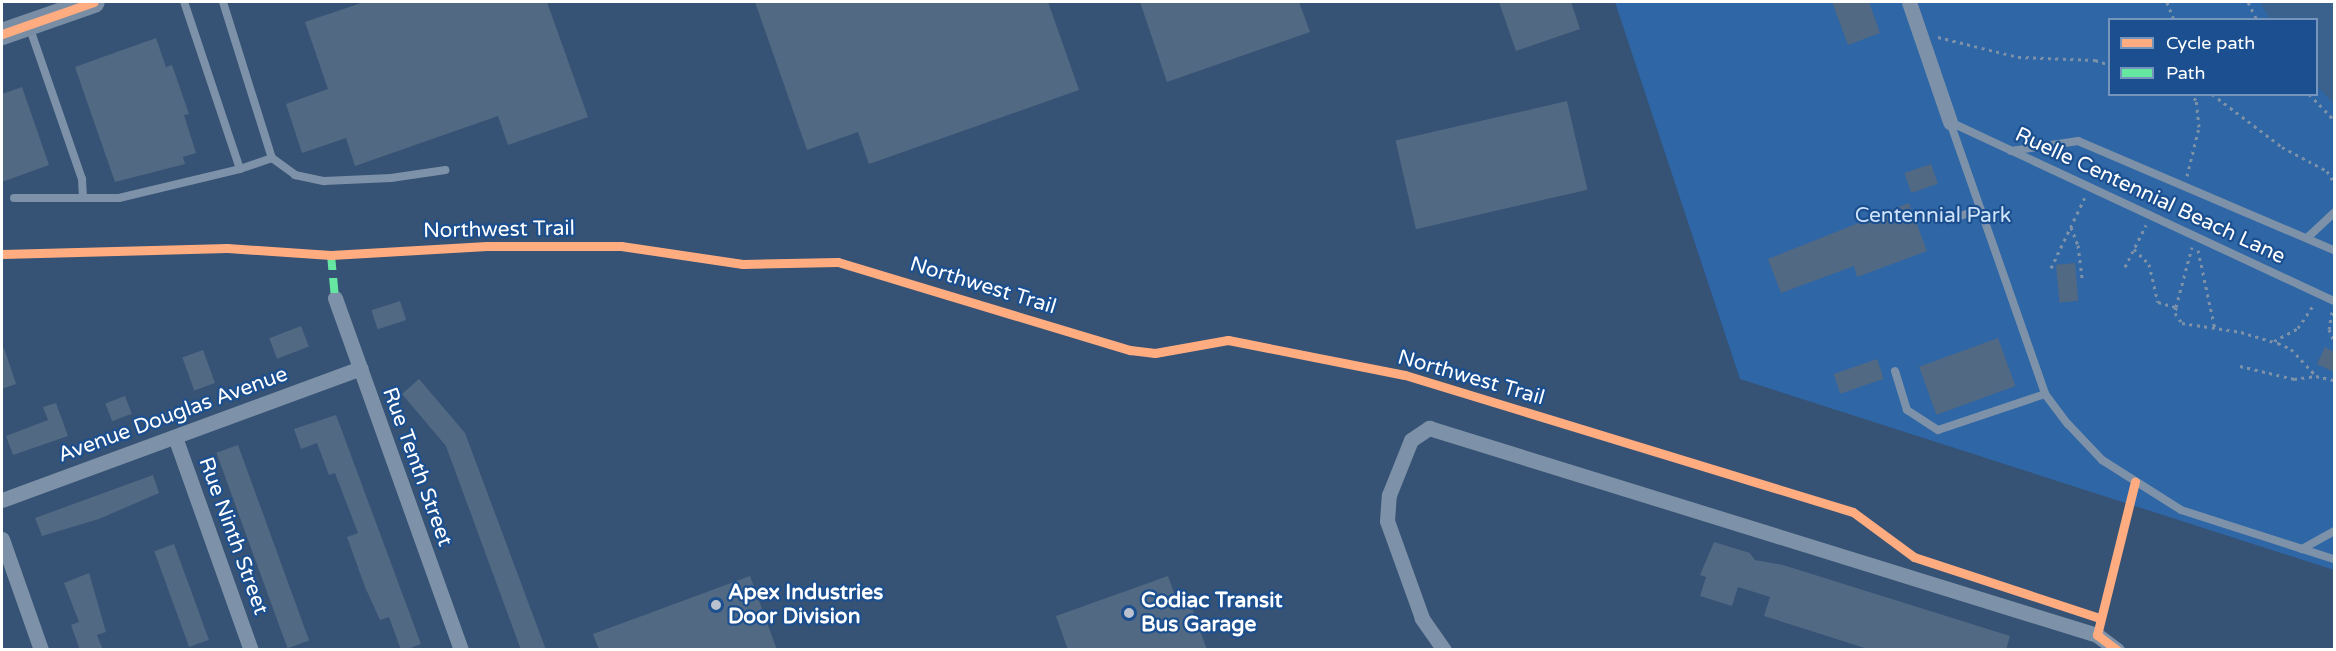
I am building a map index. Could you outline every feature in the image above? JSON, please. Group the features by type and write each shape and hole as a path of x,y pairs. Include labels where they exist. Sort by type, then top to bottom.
{"main road":[{"path":"2,34 71,5 94,2"}],"street":[{"path":"1910,2 1950,122"},
{"name":"Rue Tenth Street","path":"335,298 461,650"},
{"name":"Avenue Douglas Avenue","path":"2,500 360,368"},
{"path":"1444,650 1422,618 1387,521 1389,495 1411,440 1429,428 2097,635 2117,650"},
{"name":"Rue Ninth Street","path":"175,436 251,650"},
{"path":"2,539 41,650"}],"lane":[{"path":"184,2 240,169"},
{"path":"223,2 272,159 295,175 324,181 391,178 445,170"},
{"path":"29,24 82,179 83,198"},
{"path":"1950,122 2045,394 2068,423 2102,460 2181,510 2334,559"},
{"name":"Ruelle Centennial Beach Lane","path":"1950,122 2334,301"},
{"path":"2011,151 2078,141 2334,250"},
{"path":"14,198 133,196 272,159"},
{"path":"1957,217 1981,209"},
{"name":"Ruelle Centennial Beach Lane","path":"2307,238 2334,213"},
{"path":"1895,371 1907,410 1938,430 2045,394"},
{"path":"2302,549 2334,531"}],"path":[{"path":"2167,2 2173,18"},
{"path":"2248,2 2256,18"},
{"path":"1921,34 1957,40 2018,57 2095,60 2108,65"},
{"path":"2192,96 2196,100"},
{"path":"2185,186 2199,127 2197,96"},
{"path":"2215,96 2282,147 2327,171 2334,182"},
{"path":"2311,96 2334,120"},
{"path":"2051,268 2090,188"},
{"path":"2125,267 2150,216"},
{"path":"2071,227 2078,245 2082,279"},
{"path":"2195,236 2175,313 2182,322 2273,342 2291,349 2316,376"},
{"path":"2195,236 2215,329"},
{"path":"2134,249 2149,264 2158,302 2176,307"},
{"path":"2273,342 2298,328 2319,294"},
{"path":"2334,301 2329,329 2334,342"},
{"path":"2240,366 2294,379 2316,376 2334,380"},
{"path":"2090,614 2100,618 2135,482"}],"green space":[{"name":"Centennial Park","path":"1615,2 2334,2 2334,570 1740,379"}],"shaded area":[{"path":"2260,2 2334,2 2334,104 2318,87 2318,18 2269,18"}],"building":[{"path":"364,2 547,2 588,117 508,145 498,116 355,166 346,138 302,153 286,104 328,89 305,22"},
{"path":"755,2 1048,2 1079,90 869,164 858,132 807,150"},
{"path":"1140,2 1299,2 1310,32 1167,82"},
{"path":"1499,2 1571,2 1580,29 1516,51"},
{"path":"1832,2 1869,2 1880,33 1848,45"},
{"path":"156,38 166,67 172,65 189,114 184,115 196,153 183,157 185,164 115,182 75,67"},
{"path":"22,87 49,165 2,182 2,94"},
{"path":"1567,101 1587,190 1416,229 1396,141"},
{"path":"1931,164 1938,184 1911,193 1905,173"},
{"path":"1909,203 1927,251 1857,277 1854,266 1781,293 1768,259"},
{"path":"2075,263 2078,301 2059,303 2056,265"},
{"path":"400,301 406,320 378,329 371,310"},
{"path":"301,326 309,347 277,359 269,338"},
{"path":"1998,338 2015,386 1937,415 1919,367"},
{"path":"2325,347 2334,352 2334,372 2317,364"},
{"path":"4,348 16,384 2,389 2,349"},
{"path":"203,350 215,383 194,390 182,358"},
{"path":"1877,359 1884,379 1840,394 1834,374"},
{"path":"419,379 465,433 546,650 521,650 446,446 402,394"},
{"path":"125,396 132,414 112,421 105,404"},
{"path":"56,403 68,436 13,455 6,436 48,420 43,407"},
{"path":"336,415 421,644 405,650 401,650 389,617 380,620 365,587 347,537 358,533 335,473 329,475 317,443 301,449 294,429"},
{"path":"238,445 309,640 288,648 216,453"},
{"path":"153,475 159,493 99,519 42,536 35,518"},
{"path":"1714,542 1750,553 1755,560 1783,565 2010,636 2006,650 1871,650 1764,616 1770,597 1738,587 1732,606 1700,596 1706,577 1700,575"},
{"path":"174,544 209,640 189,647 154,551"},
{"path":"89,573 106,632 97,635 103,650 80,650 71,625 79,622 64,583"},
{"name":"Apex Industries Door Division","path":"750,576 777,650 599,650 593,634"},
{"name":"Codiac Transit Bus Garage","path":"1168,576 1178,604 1189,600 1207,650 1068,650 1056,616"}],"marked path":[{"path":"331,255 335,298"}],"cycle path":[{"path":"2,34 94,2"},
{"name":"Northwest Trail","path":"2,254 227,248 331,255 487,246 621,246 743,264 838,262 1130,350 1155,353 1228,340 1405,375 1853,512 1914,557 2100,618"},
{"path":"2117,650 2097,635 2135,482"}],"place":[{"name":"Apex Industries Door Division","path":"716,605"},
{"name":"Codiac Transit Bus Garage","path":"1129,613"}]}
